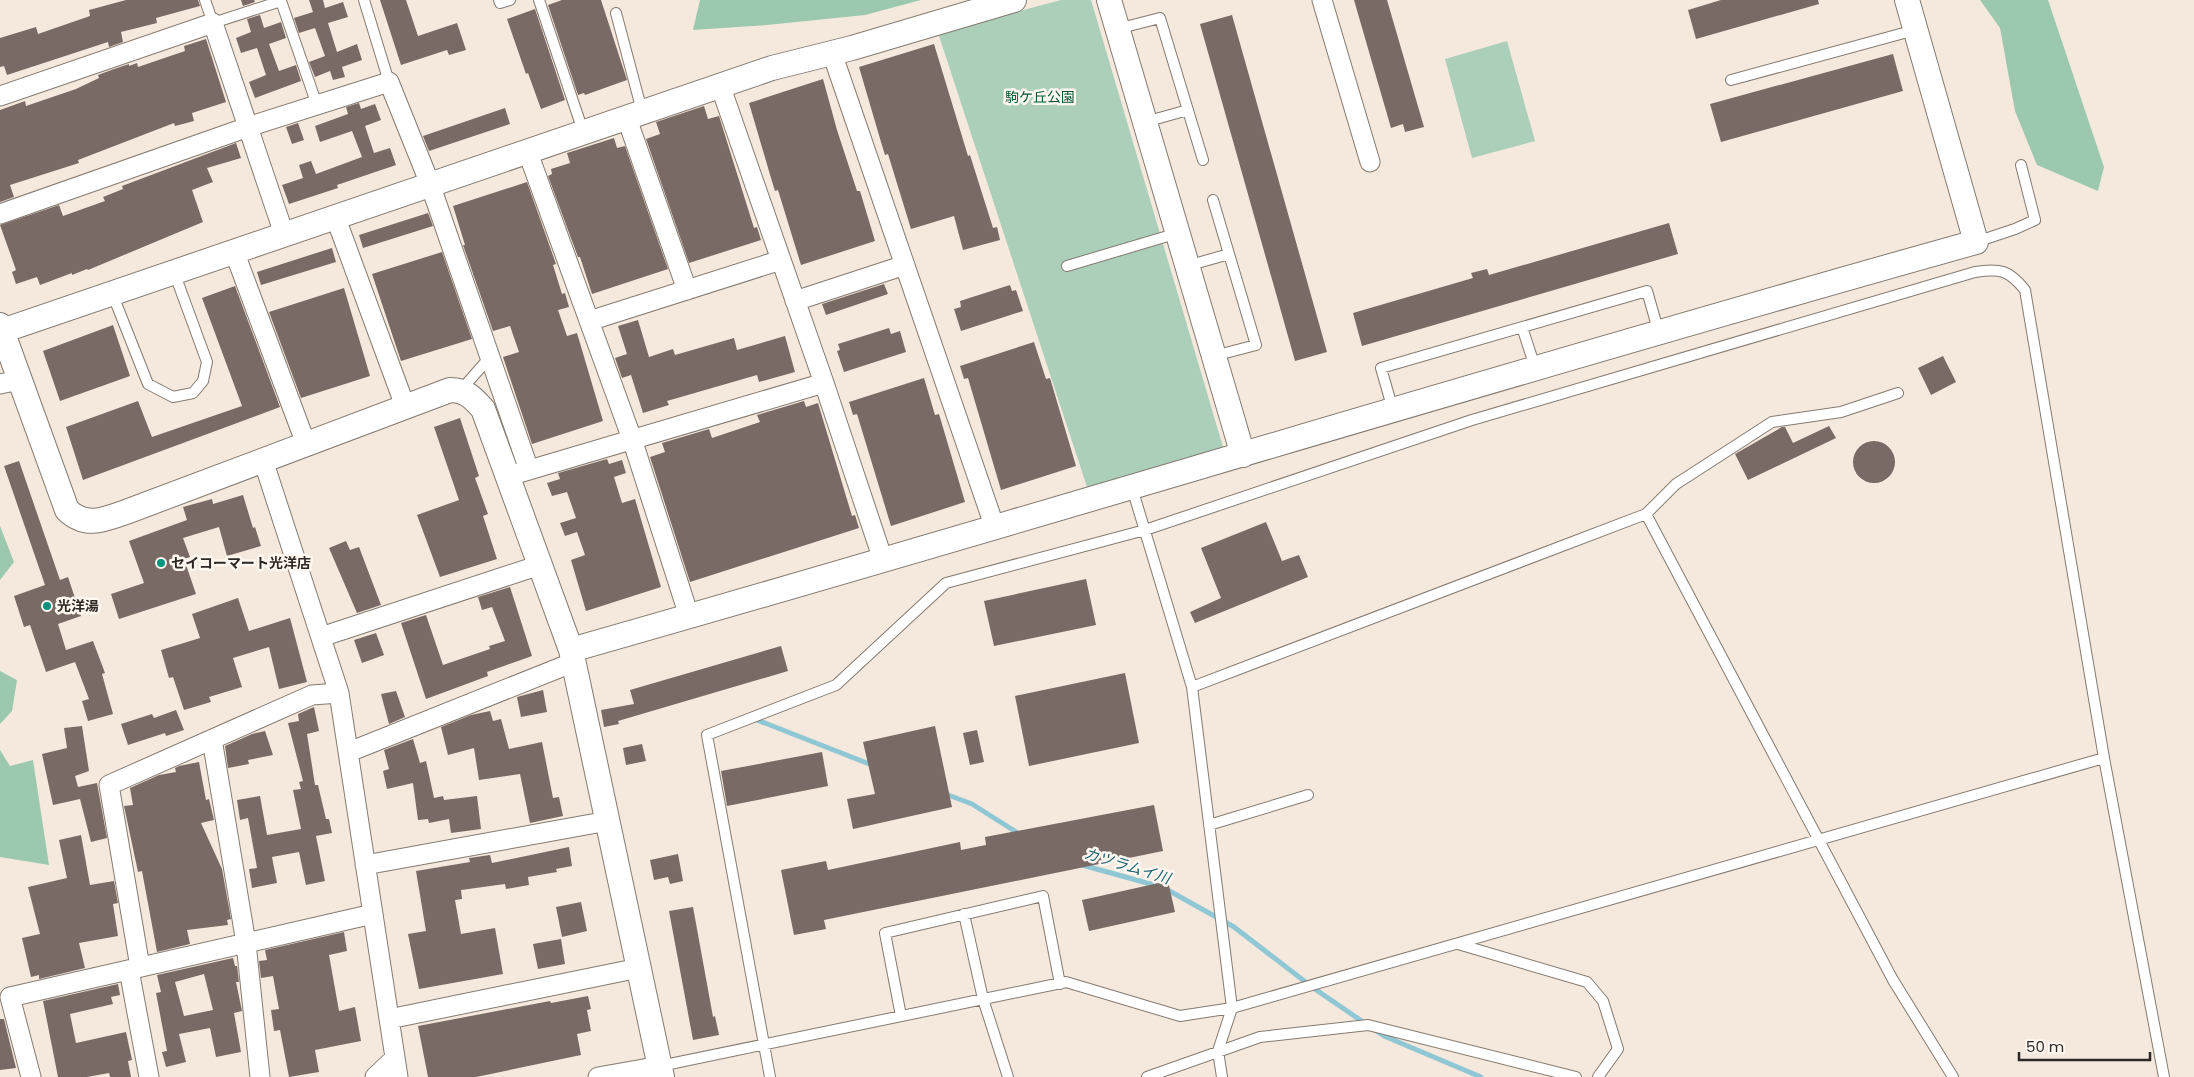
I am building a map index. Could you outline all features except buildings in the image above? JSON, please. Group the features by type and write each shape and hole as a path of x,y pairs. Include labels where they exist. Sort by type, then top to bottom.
{"street":[{"path":"518,473 483,409 473,397 461,390 450,390 103,520 89,522 76,518 67,510 10,382 1,328 112,293 772,68 832,53 1014,0"},
{"path":"1109,0 1243,455"},
{"path":"1322,0 1370,162"},
{"path":"349,752 572,656 689,616 1132,488 1535,368 1976,242 1907,0"},
{"path":"0,96 213,23 284,234"},
{"path":"832,53 995,528"},
{"path":"0,214 248,127 389,82 430,184 490,357 540,565 572,656 661,1071 598,1077"},
{"path":"720,85 824,383 883,560"},
{"path":"634,114 687,290"},
{"path":"527,150 632,439 689,616"},
{"path":"335,216 405,406"},
{"path":"234,251 306,444"},
{"path":"589,321 781,260"},
{"path":"795,301 905,265"},
{"path":"518,473 824,383"},
{"path":"263,460 339,693 398,1077"},
{"path":"321,637 540,565"},
{"path":"149,1077 109,785 312,695 339,693"},
{"path":"212,740 246,943 260,1077"},
{"path":"365,865 608,821"},
{"path":"31,1077 8,1019 10,997 372,914"},
{"path":"389,1018 639,968"},
{"path":"375,1077 395,1058"}],"lane":[{"path":"205,0 213,23 281,1 317,105"},
{"path":"364,0 389,82"},
{"path":"499,0 500,3 510,0"},
{"path":"539,0 583,131"},
{"path":"616,13 634,114"},
{"path":"1118,29 1160,18 1203,160"},
{"path":"1732,80 1915,30"},
{"path":"1145,122 1188,110"},
{"path":"1976,242 2035,220 2021,165"},
{"path":"1214,200 1256,345 1214,356"},
{"path":"1066,266 1178,234"},
{"path":"1187,266 1229,254"},
{"path":"770,1077 707,736 836,685 946,583 1145,530 1472,420 1966,275 1992,270 2014,276 2025,290 2104,758 2164,1077"},
{"path":"112,293 148,384 173,397 193,393 203,381 207,362 174,272"},
{"path":"1394,410 1381,368 1522,327 1647,291 1659,333"},
{"path":"1522,327 1535,368"},
{"path":"461,390 490,357"},
{"path":"1192,687 1646,514 1676,484 1772,422 1841,412 1898,393"},
{"path":"1132,488 1192,687 1232,1008 1218,1051 1222,1077"},
{"path":"1646,514 1894,980 1953,1077"},
{"path":"661,1071 763,1045 1066,982 1180,1016 1232,1008 2104,758"},
{"path":"1209,825 1308,795"},
{"path":"902,1016 885,933 1043,896 1060,984"},
{"path":"964,914 983,999 1008,1077"},
{"path":"1457,944 1586,982 1603,1001 1618,1049 1598,1077"},
{"path":"1147,1077 1260,1037 1368,1025 1576,1077"}],"green space":[{"path":"700,0 921,0 865,15 693,30"},
{"name":"駒ケ丘公園","path":"1061,0 1091,0 1223,447 1088,490 938,33"},
{"path":"1980,0 2048,0 2104,167 2098,191 2037,165 2015,111 2000,28"},
{"path":"1507,41 1535,141 1472,158 1445,59"},
{"path":"0,526 14,562 0,580"},
{"path":"0,671 17,680 12,711 0,724"},
{"path":"0,750 10,766 33,760 49,865 0,857"}],"waterway":[{"name":"カツラムイ川","path":"752,718 872,765"},
{"name":"カツラムイ川","path":"943,793 972,804 1021,835"},
{"name":"カツラムイ川","path":"1082,865 1158,886"},
{"name":"カツラムイ川","path":"1166,889 1234,927 1312,987 1366,1024"},
{"name":"カツラムイ川","path":"1375,1030 1384,1036 1481,1077"}],"place":[{"name":"セイコーマート光洋店","path":"161,563"},
{"name":"光洋湯","path":"47,606"}]}
